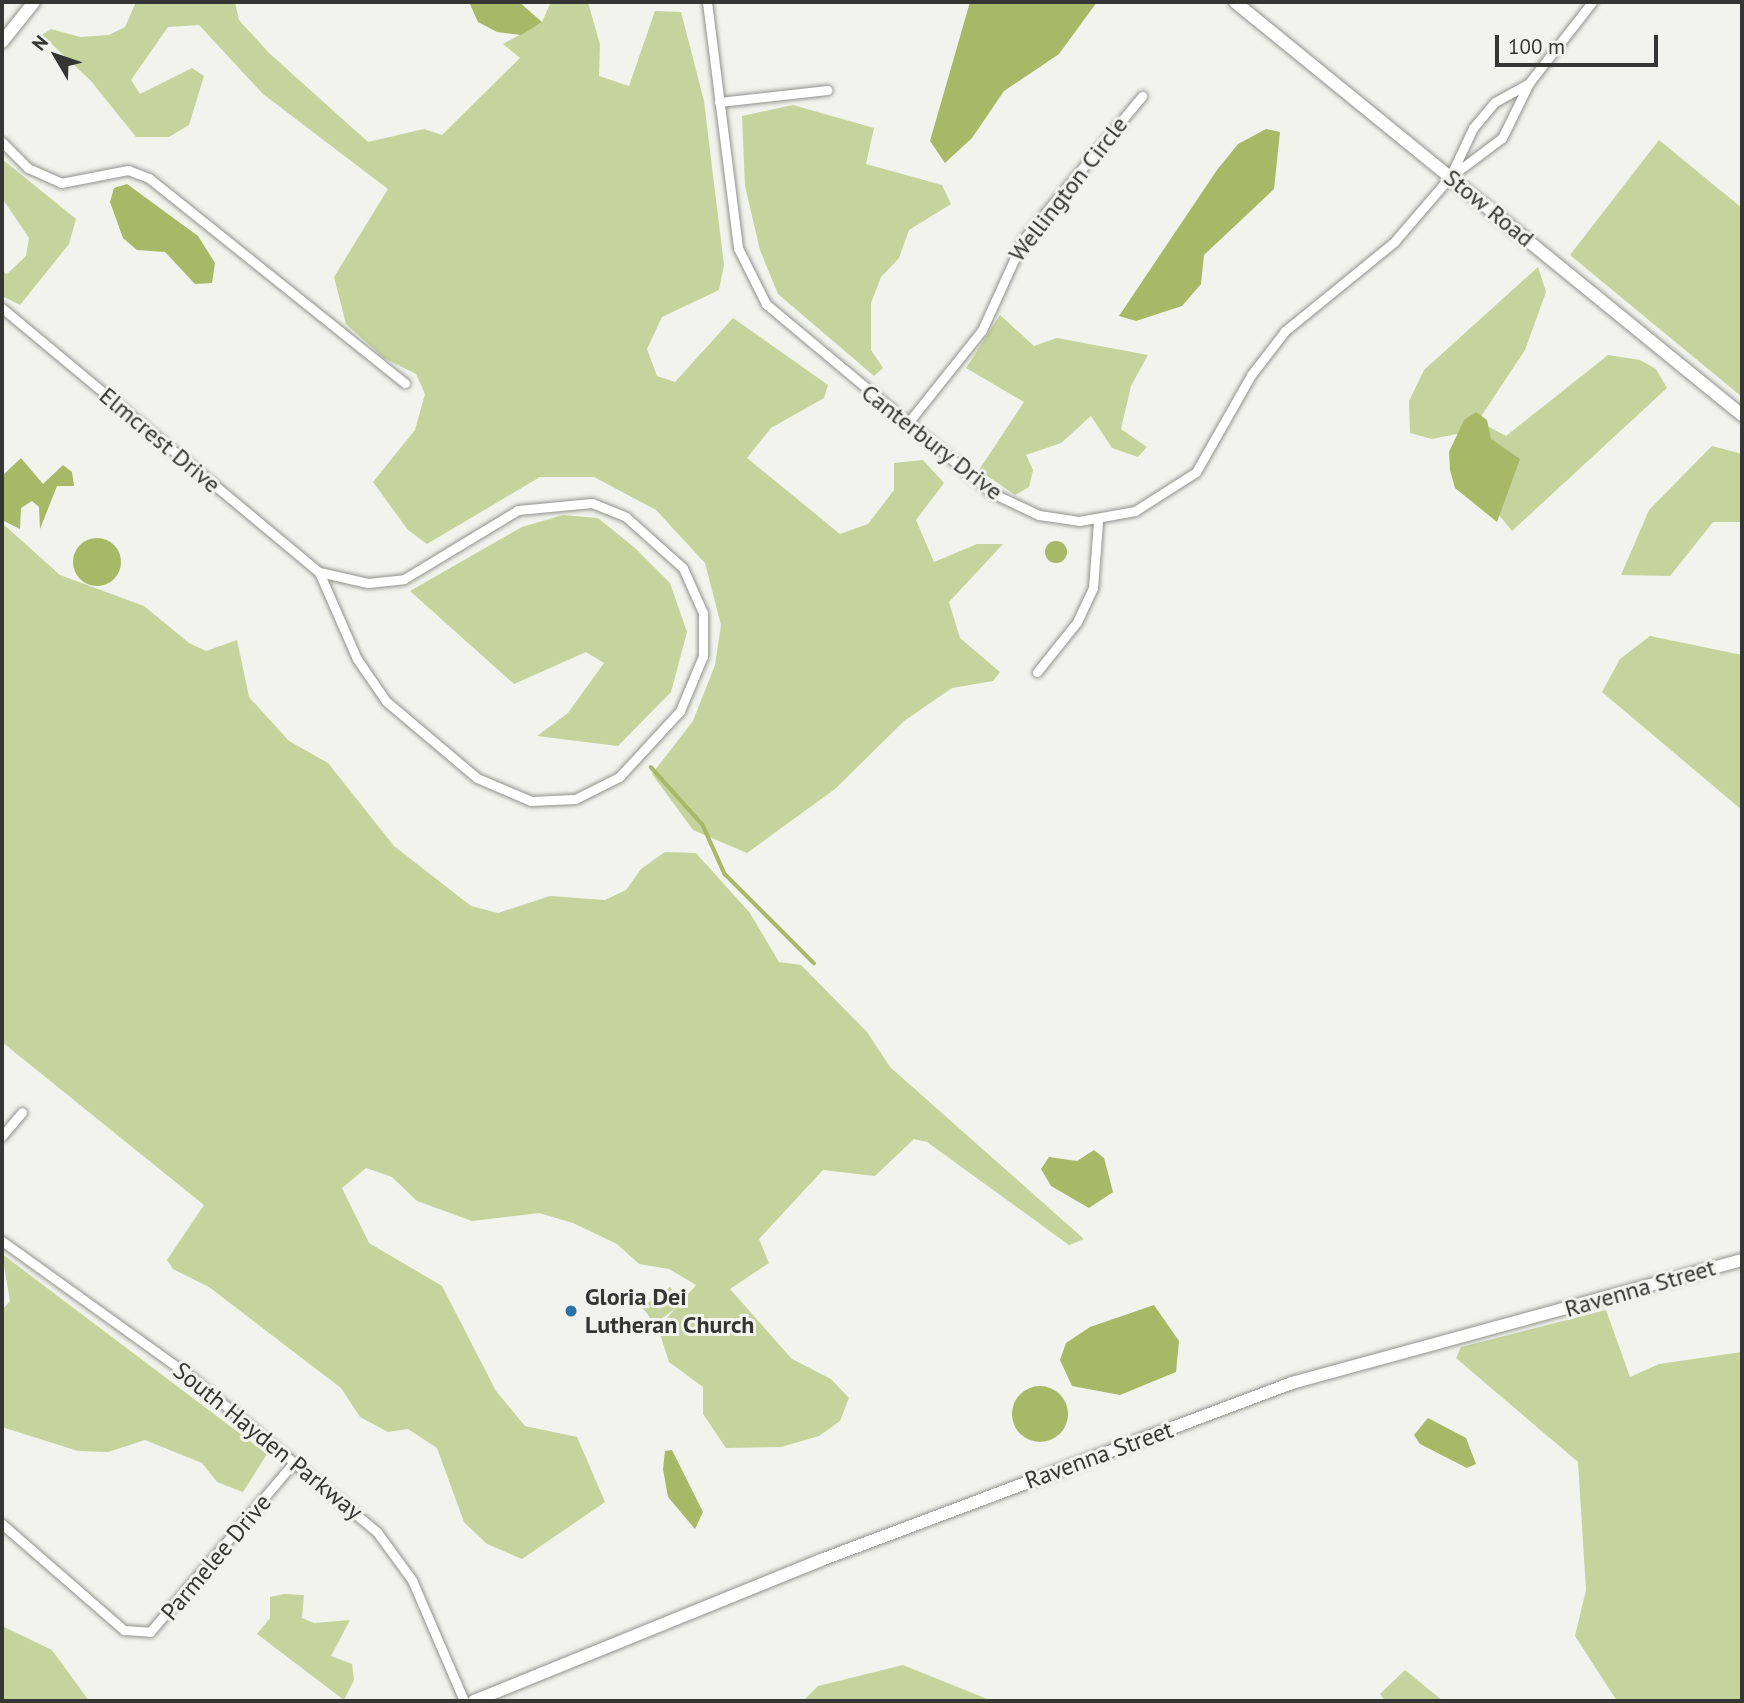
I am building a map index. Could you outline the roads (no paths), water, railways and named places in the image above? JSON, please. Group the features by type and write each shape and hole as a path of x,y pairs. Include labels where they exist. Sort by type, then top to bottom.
{"street":[{"path":"2,42 34,2"},
{"name":"Canterbury Drive","path":"707,2 738,248 754,288 810,347 1007,502 1039,515 1098,521 1156,501 1196,472 1251,375 1285,331 1394,242 1450,177 1502,138 1529,83 1592,2"},
{"name":"Stow Road","path":"1234,2 1742,415"},
{"name":"Canterbury Drive","path":"1450,177 1474,128 1495,102 1529,83"},
{"path":"719,102 827,90"},
{"name":"Wellington Circle","path":"907,424 978,337 1023,240 1142,96"},
{"path":"2,142 28,168 61,183 128,170 149,178 405,383"},
{"name":"Elmcrest Drive","path":"2,308 319,572 357,659 386,701 477,778 531,802 575,799 619,777 680,711 703,656 703,613 683,568 626,517 592,503 518,510 404,579 369,583 319,572"},
{"path":"1037,672 1077,622 1093,588 1098,521"},
{"path":"2,1136 22,1112"},
{"name":"South Hayden Parkway","path":"2,1241 128,1329 294,1462 396,1554 423,1602 464,1701"},
{"name":"Ravenna Street","path":"474,1701 821,1560 1292,1383 1742,1260"},
{"name":"Parmelee Drive","path":"2,1524 124,1630 150,1632 294,1462"}],"waterway":[{"path":"651,767 703,825 725,874 814,963"}],"place":[{"name":"Gloria Dei Lutheran Church","path":"571,1311"}]}
